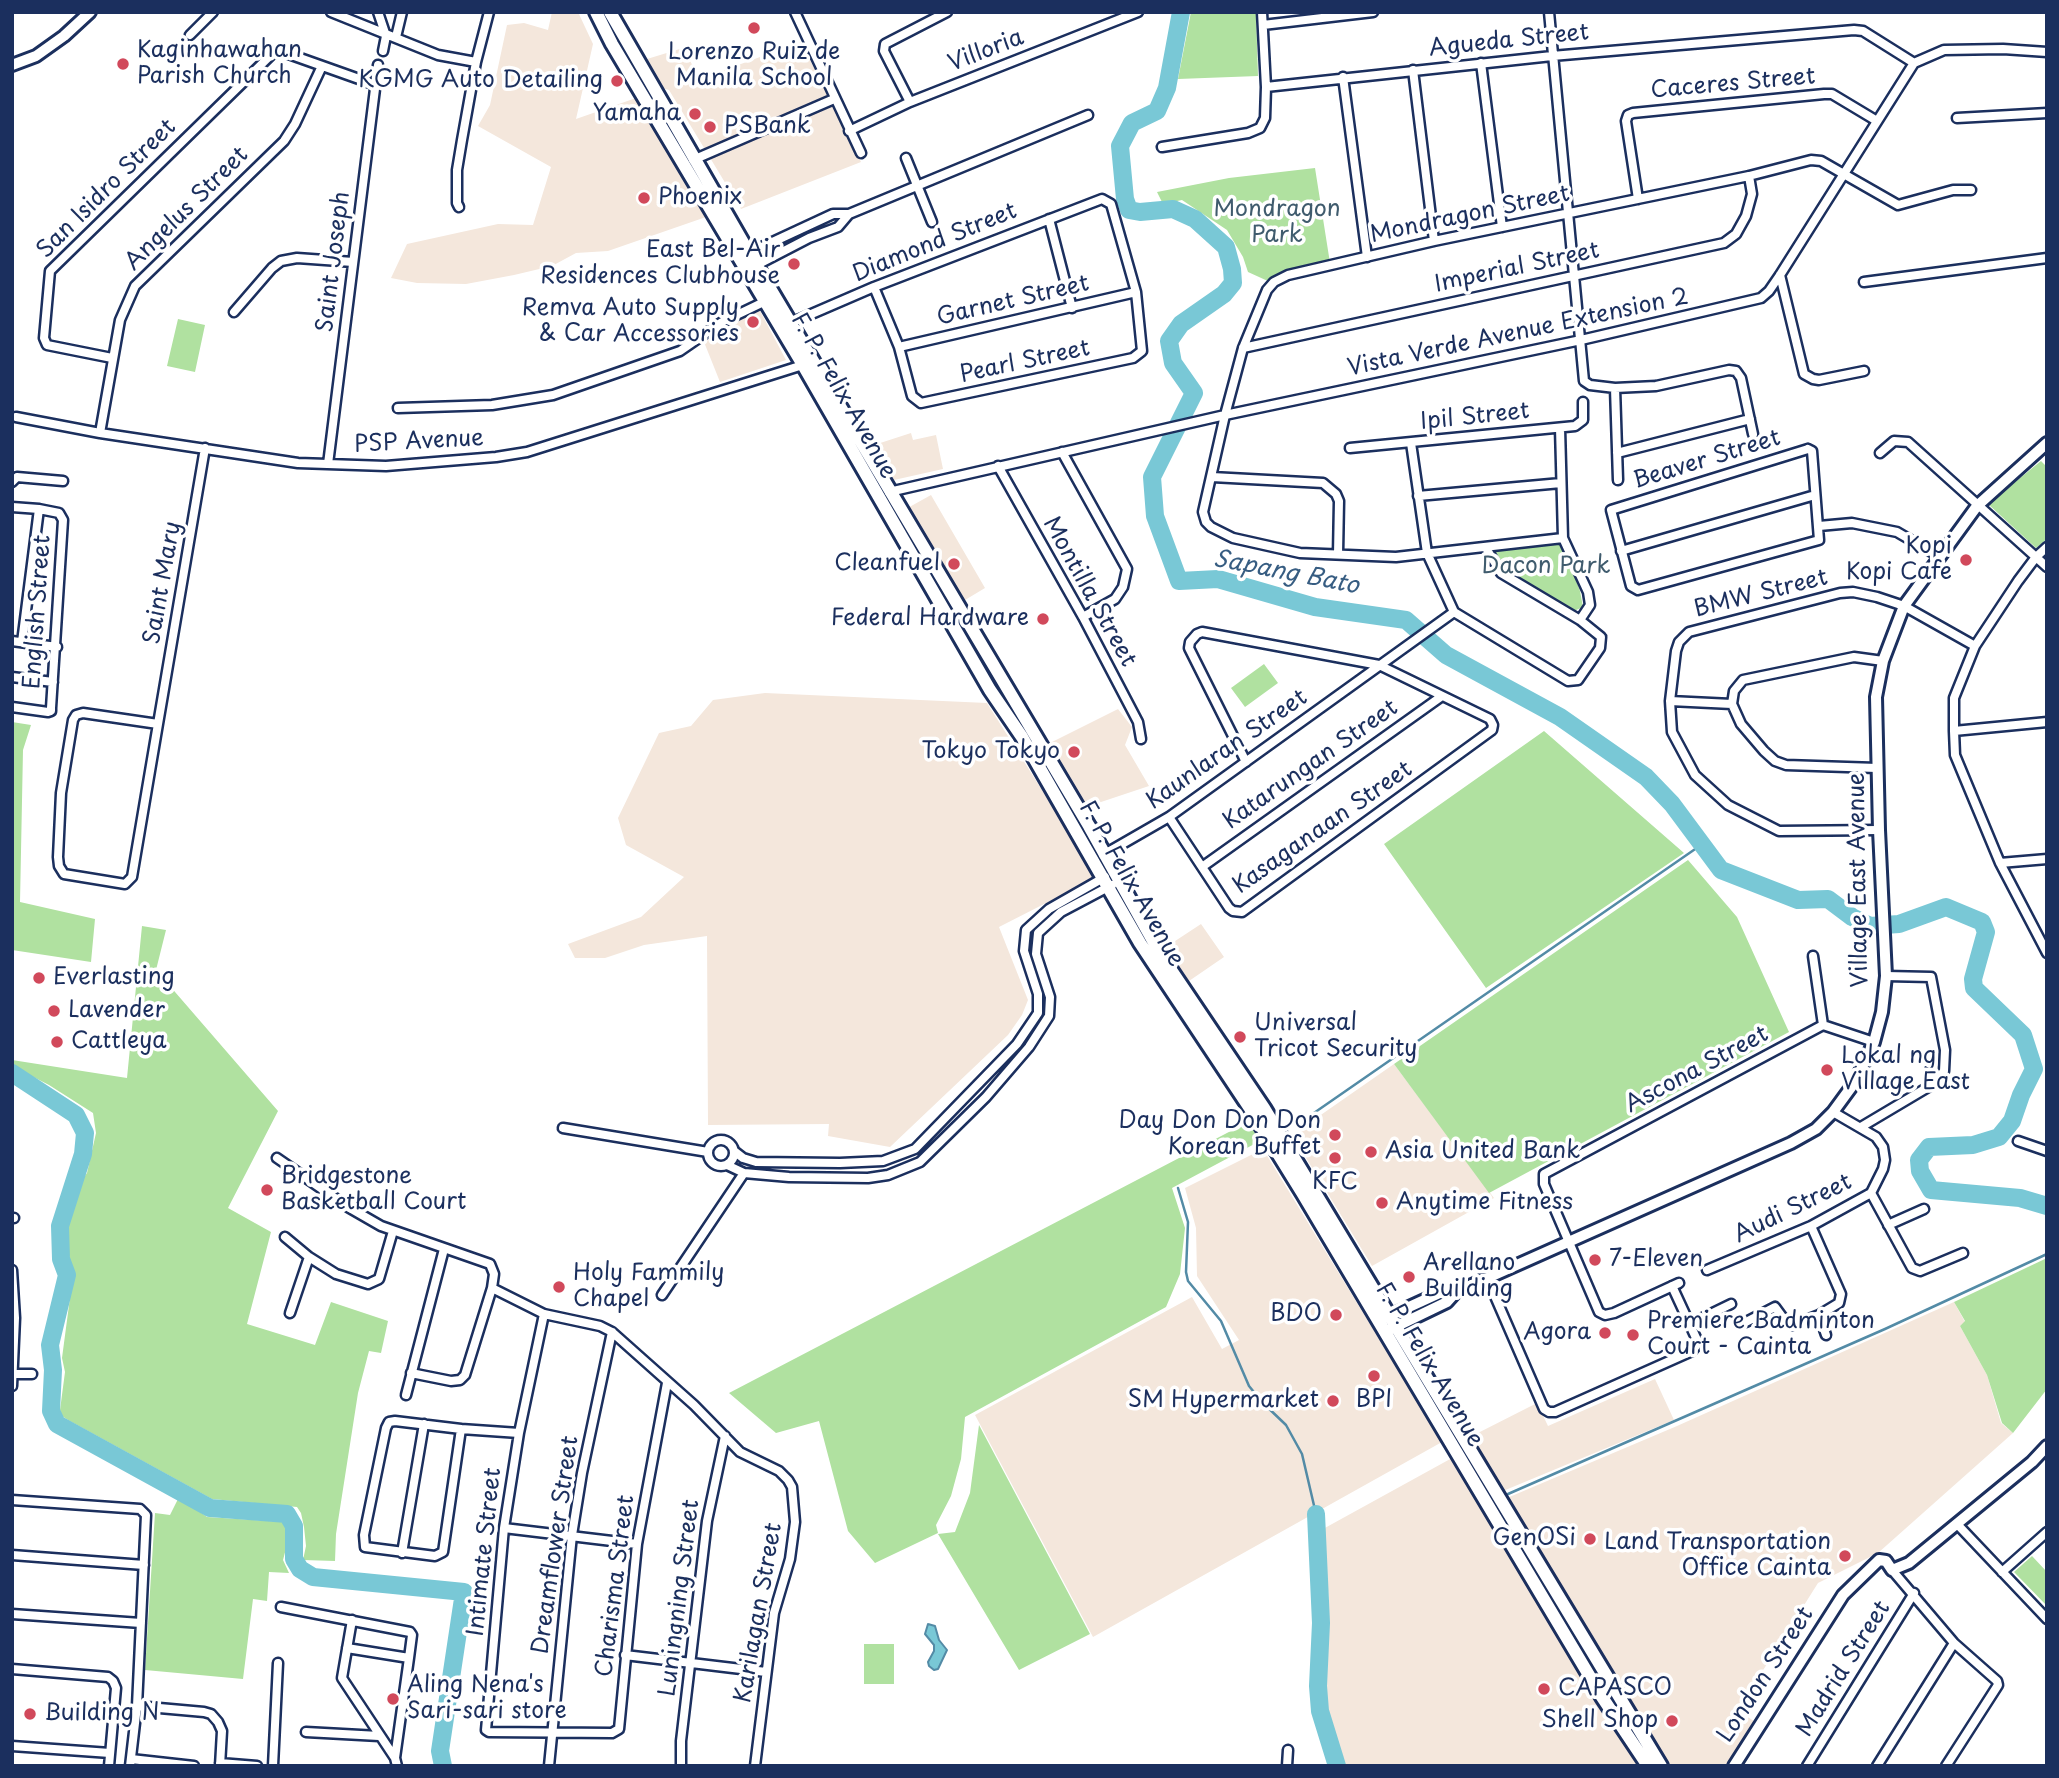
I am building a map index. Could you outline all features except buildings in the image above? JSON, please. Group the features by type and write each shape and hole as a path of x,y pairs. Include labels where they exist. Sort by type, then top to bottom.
{"main road":[{"name":"F. P. Felix Avenue","path":"596,12 612,44 749,253 751,267"},
{"name":"F. P. Felix Avenue","path":"610,12 690,161 769,299 844,425 890,492 1111,879 1241,1072 1602,1696 1648,1766"},
{"name":"F. P. Felix Avenue","path":"844,425 878,497 1099,857"},
{"name":"F. P. Felix Avenue","path":"1387,1324 1661,1766"}],"street":[{"path":"12,65 36,56 64,36 90,12"},
{"path":"331,12 438,55 477,62"},
{"path":"378,12 385,32 383,51"},
{"path":"396,37 402,12"},
{"path":"459,207 457,170 489,12"},
{"path":"795,12 861,153"},
{"path":"910,102 884,51 885,44 947,12"},
{"name":"Villoria","path":"849,131 910,102 1138,12"},
{"path":"1162,147 1248,133 1260,128 1265,118 1266,87 1262,12"},
{"path":"1263,26 1373,12"},
{"path":"1549,12 1584,381 1615,388 1656,386 1732,370 1741,377 1753,435"},
{"path":"190,35 207,14"},
{"name":"Agueda Street","path":"1266,87 1552,56 1854,30 1863,31 1914,63"},
{"path":"1914,63 1944,50 2003,49 2047,52"},
{"name":"San Isidro Street","path":"112,358 47,345 44,338 50,271 267,57 277,51 376,85"},
{"path":"1482,63 1502,227"},
{"name":"Vista Verde Avenue Extension 2","path":"878,497 998,466 1754,300 1769,291 1780,275 1914,63"},
{"name":"Saint Joseph","path":"328,464 378,65"},
{"name":"Angelus Street","path":"100,433 120,320 135,286 284,141 295,124 322,66"},
{"path":"1413,70 1434,241"},
{"path":"1343,77 1367,257"},
{"name":"Caceres Street","path":"1638,199 1626,121 1628,115 1633,113 1832,94 1877,121"},
{"path":"690,161 834,99"},
{"path":"1957,118 2047,113"},
{"path":"749,253 833,214 849,214 1088,115"},
{"path":"906,158 932,222"},
{"name":"Mondragon Street","path":"1563,538 1396,557 1300,553 1234,538 1211,527 1203,512 1225,415 1243,348 1267,290 1274,282 1288,275 1569,212 1749,176 1811,160 1821,161 1898,205 1953,190 1971,190"},
{"name":"Imperial Street","path":"1243,348 1724,243 1736,234 1746,216 1752,194 1749,176"},
{"name":"Diamond Street","path":"785,325 874,287 1097,200 1106,200 1111,204 1136,292"},
{"path":"751,267 838,227 849,214"},
{"path":"1049,219 1072,308"},
{"path":"234,312 281,261 297,258 353,262"},
{"path":"1864,282 2047,258"},
{"path":"1780,275 1804,373 1819,380 1864,371"},
{"path":"874,287 899,347"},
{"name":"Garnet Street","path":"899,347 1136,292"},
{"name":"Pearl Street","path":"899,347 912,397 924,404 1133,359 1140,354 1142,348 1136,292"},
{"path":"398,408 492,405 553,395 680,351 722,322 769,299"},
{"name":"PSP Avenue","path":"16,416 100,433 298,463 386,466 527,452 808,363"},
{"path":"1615,388 1618,480"},
{"name":"Ipil Street","path":"1350,448 1560,428 1581,423 1583,402"},
{"path":"1617,453 1750,419"},
{"path":"1560,428 1563,538 1588,593 1590,605 1580,620"},
{"path":"1880,453 1894,441 1908,442 2047,567"},
{"path":"1411,443 1427,553 1454,612 1568,681 1578,680 1600,648 1601,637 1580,620 1501,573 1486,548"},
{"name":"Village East Avenue","path":"1387,1324 1413,1312 1447,1303 1456,1292 1791,1143 1815,1129 1833,1112 1854,1082 1874,1042 1882,1012 1886,976 1876,696 1883,662 1904,606 1978,506 2047,443"},
{"name":"Saint Mary","path":"158,724 83,713 76,715 61,793 59,866 64,874 125,884 132,877 205,448"},
{"name":"Beaver Street","path":"1808,449 1812,451 1819,526 1818,541 1638,590 1631,586 1611,510 1808,449"},
{"path":"1062,452 1127,569 1123,587 1115,599 1083,617"},
{"name":"Montilla Street","path":"998,466 1083,617 1138,722 1141,739"},
{"path":"12,482 17,477 63,481"},
{"path":"1212,477 1323,483 1336,494 1339,501 1338,554"},
{"path":"1418,496 1561,483"},
{"path":"1621,551 1815,495"},
{"path":"12,507 38,509 17,642 57,647"},
{"name":"English Street","path":"12,707 51,711 57,647 62,516 38,509"},
{"path":"1819,526 1852,523 1897,532 1940,557"},
{"path":"2047,547 2036,557 1975,646 1954,698 1955,755 2000,863 2047,953"},
{"name":"BMW Street","path":"1879,830 1779,831 1728,805 1695,775 1672,732 1670,701 1676,651 1683,636 1689,632 1840,593 1853,592 1904,606 1975,646"},
{"name":"Kaunlaran Street","path":"1099,857 1168,817 1454,612"},
{"path":"1246,762 1189,648 1190,642 1202,632 1379,666 1443,696"},
{"path":"1877,768 1786,765 1775,761 1741,724 1732,704 1734,691 1742,680 1854,657 1883,662"},
{"path":"12,677 52,682"},
{"name":"Kasaganaan Street","path":"1168,817 1229,908 1242,912 1492,730 1490,719 1443,696"},
{"name":"Katarungan Street","path":"1202,866 1443,696"},
{"path":"1670,701 1732,704"},
{"path":"1954,731 2047,722"},
{"path":"2000,863 2047,859"},
{"path":"734,1151 733,1159 727,1165 719,1167 712,1163 708,1152 711,1144 718,1140 726,1141 734,1151 756,1162 883,1161 915,1149 1017,1044 1038,1013 1038,994 1024,951 1026,930 1049,909 1111,879"},
{"path":"727,1165 744,1173 789,1177 868,1178 888,1175 920,1162 986,1097 1029,1047 1049,1016 1050,997 1035,954 1038,933 1061,912 1111,879"},
{"path":"1813,956 1823,1025 1874,1042"},
{"path":"1861,1127 1935,1083 1944,1071 1945,1050 1931,977 1886,976"},
{"name":"Ascona Street","path":"1568,1242 1543,1177 1547,1172 1823,1025"},
{"path":"976,1086 986,1097"},
{"name":"Audi Street","path":"1707,1270 1811,1226 1871,1193 1883,1169 1883,1147 1876,1137 1833,1112"},
{"path":"563,1128 708,1152"},
{"path":"2018,1141 2047,1151"},
{"path":"277,1158 348,1207 393,1231 490,1265 494,1274 492,1288 465,1375 460,1380 451,1381 411,1373"},
{"path":"883,1161 888,1175"},
{"path":"662,1294 744,1173"},
{"path":"1871,1193 1912,1268 1920,1271 1963,1253"},
{"path":"1888,1225 1924,1209"},
{"path":"1746,1322 1775,1307 1786,1322 1793,1325 1819,1315 1839,1303 1841,1294 1811,1226"},
{"path":"285,1237 336,1274 368,1284 379,1279 393,1231"},
{"path":"1487,1278 1544,1409 1549,1412 1555,1412 1692,1351 1697,1340 1676,1284 1605,1315 1599,1312 1568,1242"},
{"path":"405,1395 444,1249"},
{"path":"290,1313 309,1257"},
{"path":"12,1270 12,1386"},
{"path":"492,1288 544,1314 600,1326 612,1332 725,1436"},
{"path":"1690,1324 1731,1304"},
{"name":"Intimate Street","path":"544,1314 519,1433 504,1528 486,1730 494,1733 553,1732"},
{"path":"1819,1315 1826,1335"},
{"name":"Dreamflower Street","path":"549,1766 572,1535 582,1473 612,1332"},
{"path":"13,1374 32,1374"},
{"name":"Charisma Street","path":"553,1732 612,1733 619,1729 637,1544 667,1383"},
{"path":"461,1429 445,1548 440,1555 365,1547 364,1535 389,1422 519,1433"},
{"path":"402,1553 424,1424"},
{"name":"Karilagan Street","path":"725,1436 740,1452 779,1471 792,1488 795,1522 790,1559 774,1613 755,1766"},
{"name":"Luningning Street","path":"681,1766 681,1741 708,1521 725,1436"},
{"path":"1946,1766 1998,1685 1996,1678 1954,1643 1892,1570 1905,1566 2032,1462 2047,1446"},
{"path":"12,1500 140,1509 146,1515 137,1706 131,1763 194,1766"},
{"path":"1957,1524 2047,1619"},
{"path":"504,1528 637,1544"},
{"path":"2002,1572 2047,1532"},
{"path":"12,1555 145,1565"},
{"name":"London Street","path":"1734,1766 1843,1595 1879,1560 1886,1561 1892,1570"},
{"name":"Madrid Street","path":"1807,1766 1914,1593"},
{"path":"281,1607 407,1630 412,1635 396,1762"},
{"path":"12,1614 141,1623"},
{"path":"352,1620 342,1678 396,1762"},
{"path":"1877,1766 1954,1643"},
{"path":"347,1648 410,1658"},
{"path":"625,1655 766,1672"},
{"path":"273,1766 278,1663"},
{"path":"12,1669 108,1677 113,1681 116,1688 108,1766"},
{"path":"137,1706 211,1714 222,1731 220,1764 257,1766"},
{"path":"306,1732 379,1736"},
{"path":"12,1746 110,1753"},
{"path":"1287,1766 1288,1750"}],"shaded area":[{"path":"552,12 578,12 593,44 576,119 636,98 706,217 608,251 576,253 552,266 514,275 466,284 417,283 391,278 407,244 498,224 533,225 551,167 478,126 490,105 507,25 524,23 548,30"},
{"path":"801,42 861,162 741,209 669,90 659,87 647,59 683,48 700,79"},
{"path":"759,309 786,360 720,382 704,342 717,327"},
{"path":"911,433 913,440 936,435 943,469 894,480 874,445"},
{"path":"931,495 985,588 960,603 904,510"},
{"path":"765,693 987,703 1097,877 999,927 1028,1000 1022,1015 1008,1035 890,1147 828,1136 829,1124 708,1125 707,936 644,945 605,958 575,958 568,944 641,917 684,877 626,845 618,818 659,733 691,726 713,700"},
{"path":"1118,709 1132,727 1125,745 1149,786 1086,807 1046,745"},
{"path":"1201,924 1224,957 1189,981 1166,947"},
{"path":"1394,1064 1494,1198 1372,1266 1292,1135"},
{"path":"1263,1149 1442,1442 1093,1637 975,1415 1192,1297 1222,1349 1239,1340 1197,1276 1196,1228 1185,1188"},
{"path":"1954,1302 1965,1322 1960,1326 1987,1375 2001,1423 2013,1433 1878,1553 1818,1583 1738,1710 1755,1722 1727,1766 1669,1766 1507,1498 1677,1426"},
{"path":"1655,1379 1674,1420 1503,1491 1470,1437 1537,1403 1548,1426"},
{"path":"1452,1458 1495,1524 1641,1766 1346,1766 1329,1713 1323,1683 1329,1602 1323,1529"}],"green space":[{"path":"1191,12 1256,12 1258,76 1178,79"},
{"name":"Mondragon Park","path":"1315,168 1330,263 1276,275 1270,282 1248,272 1243,257 1227,230 1182,200 1163,204 1157,192 1229,178"},
{"path":"178,319 205,325 195,372 167,366"},
{"path":"2041,461 2047,467 2047,539 2036,548 1988,504"},
{"name":"Dacon Park","path":"1561,540 1580,591 1583,607 1574,611 1506,572 1491,550"},
{"path":"1264,664 1278,683 1245,707 1231,688"},
{"path":"12,722 31,725 23,750 20,902 95,919 91,962 12,950"},
{"path":"1544,731 1684,853 1486,988 1384,844"},
{"path":"1688,860 1737,917 1789,1032 1489,1193 1394,1064"},
{"path":"142,926 166,930 156,970 278,1111 228,1208 271,1232 247,1324 315,1345 331,1302 388,1321 381,1353 369,1351 358,1393 336,1534 335,1561 303,1560 306,1546 304,1527 297,1507 212,1499 68,1420 62,1416 60,1410 65,1372 62,1358 73,1275 64,1230 78,1186 87,1173 96,1133 93,1113 49,1085 12,1066 12,1060 127,1078"},
{"path":"1248,1122 1260,1141 1172,1188 1185,1228 1180,1274 1166,1307 965,1417 961,1459 951,1496 936,1525 938,1533 875,1563 848,1531 819,1421 776,1433 729,1393"},
{"path":"2047,1258 2047,1389 2013,1433 2002,1423 1987,1375 1960,1326 1965,1321 1954,1302"},
{"path":"979,1425 1090,1634 1019,1670 938,1534 955,1532 970,1493"},
{"path":"179,1497 207,1517 284,1522 289,1537 283,1560 289,1573 269,1572 267,1601 253,1599 243,1679 145,1670 155,1513 170,1515"},
{"path":"2032,1556 2047,1572 2047,1606 2014,1572"},
{"path":"864,1644 894,1644 894,1684 864,1684"}],"water":[{"path":"928,1624 935,1626 939,1640 947,1650 938,1669 934,1670 928,1662 934,1645 925,1634"}],"waterway":[{"name":"Sapang Bato","path":"1181,12 1167,88 1157,111 1132,123 1120,146 1125,199 1129,210 1140,212 1173,209 1195,219 1226,247 1232,269 1233,283 1224,294 1181,324 1169,341 1173,363 1194,393 1152,477 1155,516 1179,581 1218,579 1315,607 1406,620 1446,655 1560,717 1646,777 1672,804 1721,870 1798,900 1828,899 1852,917 1870,926 1899,924 1946,907 1982,922 1986,932 1973,979 1974,988 2023,1035 2034,1069"},
{"path":"1298,1124 1701,845"},
{"path":"2034,1069 2012,1121 1999,1137 1973,1145 1929,1147 1919,1160 1920,1171 1931,1190 2020,1198 2047,1206"},
{"path":"12,1073 76,1115 85,1133 83,1154 60,1226 61,1259 67,1275 50,1345 53,1370 51,1411 57,1424 210,1508 287,1514 294,1526 294,1559 300,1569 313,1577 464,1592 440,1751 443,1766"},
{"path":"1178,1188 1188,1222 1188,1281 1221,1321 1249,1386 1286,1425 1302,1454 1316,1514"},
{"path":"1508,1494 1885,1329 2047,1254"},
{"path":"1316,1514 1321,1623 1318,1686 1320,1711 1337,1766"}],"place":[{"name":"Lorenzo Ruiz de Manila School","path":"754,28"},
{"name":"Kaginhawahan Parish Church","path":"123,64"},
{"name":"KGMG Auto Detailing","path":"617,81"},
{"name":"Yamaha","path":"695,114"},
{"name":"PSBank","path":"710,127"},
{"name":"Phoenix","path":"644,198"},
{"name":"East Bel-Air Residences Clubhouse","path":"794,264"},
{"name":"Remva Auto Supply & Car Accessories","path":"753,322"},
{"name":"Kopi Kopi Cafe","path":"1966,560"},
{"name":"Cleanfuel","path":"954,564"},
{"name":"Federal Hardware","path":"1043,619"},
{"name":"Tokyo Tokyo","path":"1074,752"},
{"name":"Everlasting","path":"39,978"},
{"name":"Lavender","path":"54,1011"},
{"name":"Universal Tricot Security","path":"1240,1037"},
{"name":"Cattleya","path":"57,1042"},
{"name":"Lokal ng Village East","path":"1827,1070"},
{"name":"Day Don Don Don Korean Buffet","path":"1335,1135"},
{"name":"Asia United Bank","path":"1371,1152"},
{"name":"KFC","path":"1335,1158"},
{"name":"Bridgestone Basketball Court","path":"267,1190"},
{"name":"Anytime Fitness","path":"1382,1203"},
{"name":"7-Eleven","path":"1595,1260"},
{"name":"Arellano Building","path":"1409,1277"},
{"name":"Holy Fammily Chapel","path":"559,1287"},
{"name":"BDO","path":"1336,1315"},
{"name":"Agora","path":"1605,1333"},
{"name":"Premiere Badminton Court - Cainta","path":"1633,1335"},
{"name":"BPI","path":"1374,1376"},
{"name":"SM Hypermarket","path":"1333,1401"},
{"name":"GenOSi","path":"1590,1539"},
{"name":"Land Transportation Office Cainta","path":"1845,1556"},
{"name":"CAPASCO","path":"1544,1689"},
{"name":"Aling Nena's Sari-sari store","path":"393,1699"},
{"name":"Building N","path":"30,1714"},
{"name":"Shell Shop","path":"1672,1721"}]}
